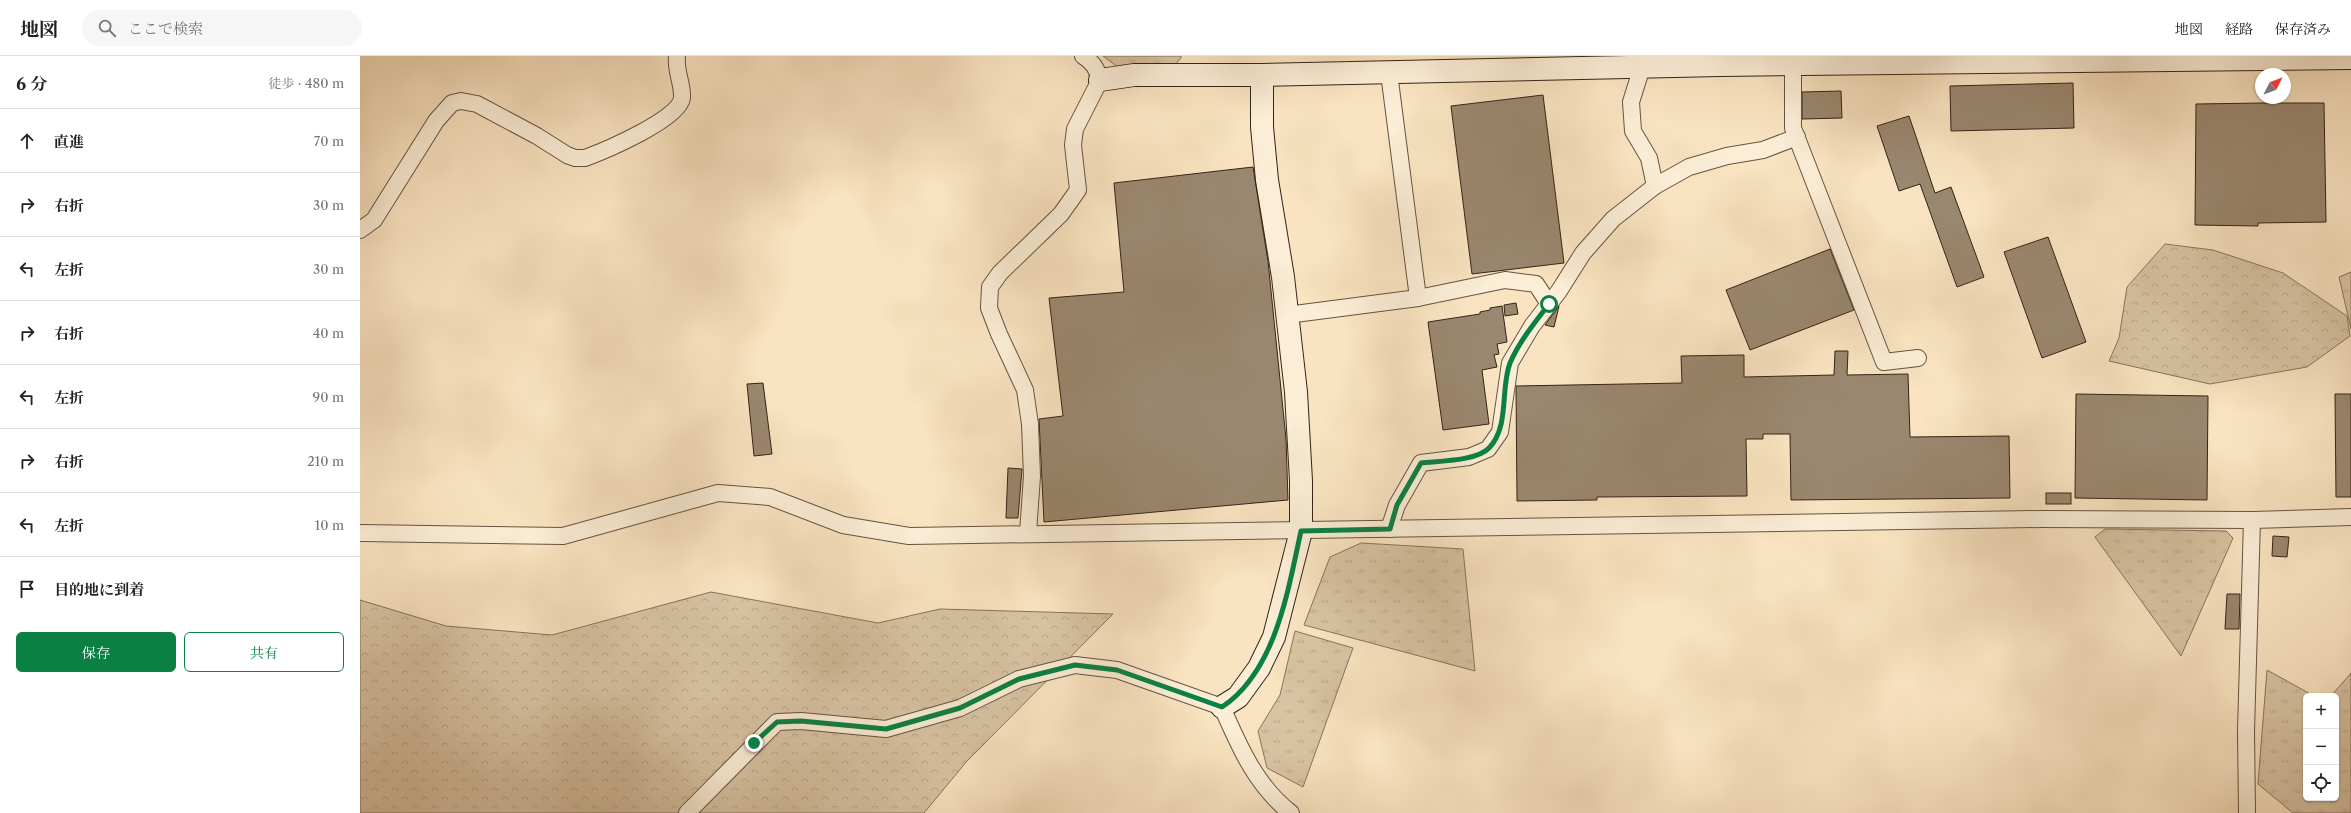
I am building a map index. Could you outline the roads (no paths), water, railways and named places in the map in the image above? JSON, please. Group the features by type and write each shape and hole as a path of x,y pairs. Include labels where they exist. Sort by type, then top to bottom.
{"street":[{"path":"360,230 374,220 436,121 452,103 461,101 477,104 537,136 567,155 575,158 585,158 634,135 675,111 682,98 676,67 677,56"},
{"path":"1028,533 1032,476 1030,424 1025,390 999,334 989,308 990,287 1000,273 1061,214 1078,190 1073,145 1075,129 1100,80 1098,71 1091,61 1083,56"},
{"path":"1100,80 1134,75 1262,75 1642,67 1720,60 1793,63 2351,58"},
{"path":"1793,63 1793,128 1884,362 1918,358"},
{"path":"1642,67 1631,102 1633,131 1649,158 1655,186"},
{"path":"1389,73 1418,298"},
{"path":"1222,707 1238,697 1259,668 1274,637 1301,531 1301,481 1296,392 1288,315 1267,180 1262,127 1262,75"},
{"path":"1390,529 1397,505 1421,463 1469,457 1488,449 1500,432 1510,363 1532,326 1549,304 1583,252 1613,219 1655,186 1689,167 1727,156 1763,150 1796,137"},
{"path":"1288,315 1418,298 1505,280 1536,284 1549,304"},
{"path":"360,532 563,536 718,493 770,497 843,525 908,536 2041,519 2252,520 2351,517"},
{"path":"2247,813 2246,731 2252,520"},
{"path":"687,813 777,722 801,721 886,729 960,708 1019,679 1075,665 1117,670 1222,707 1243,754 1260,780 1291,813"}]}
